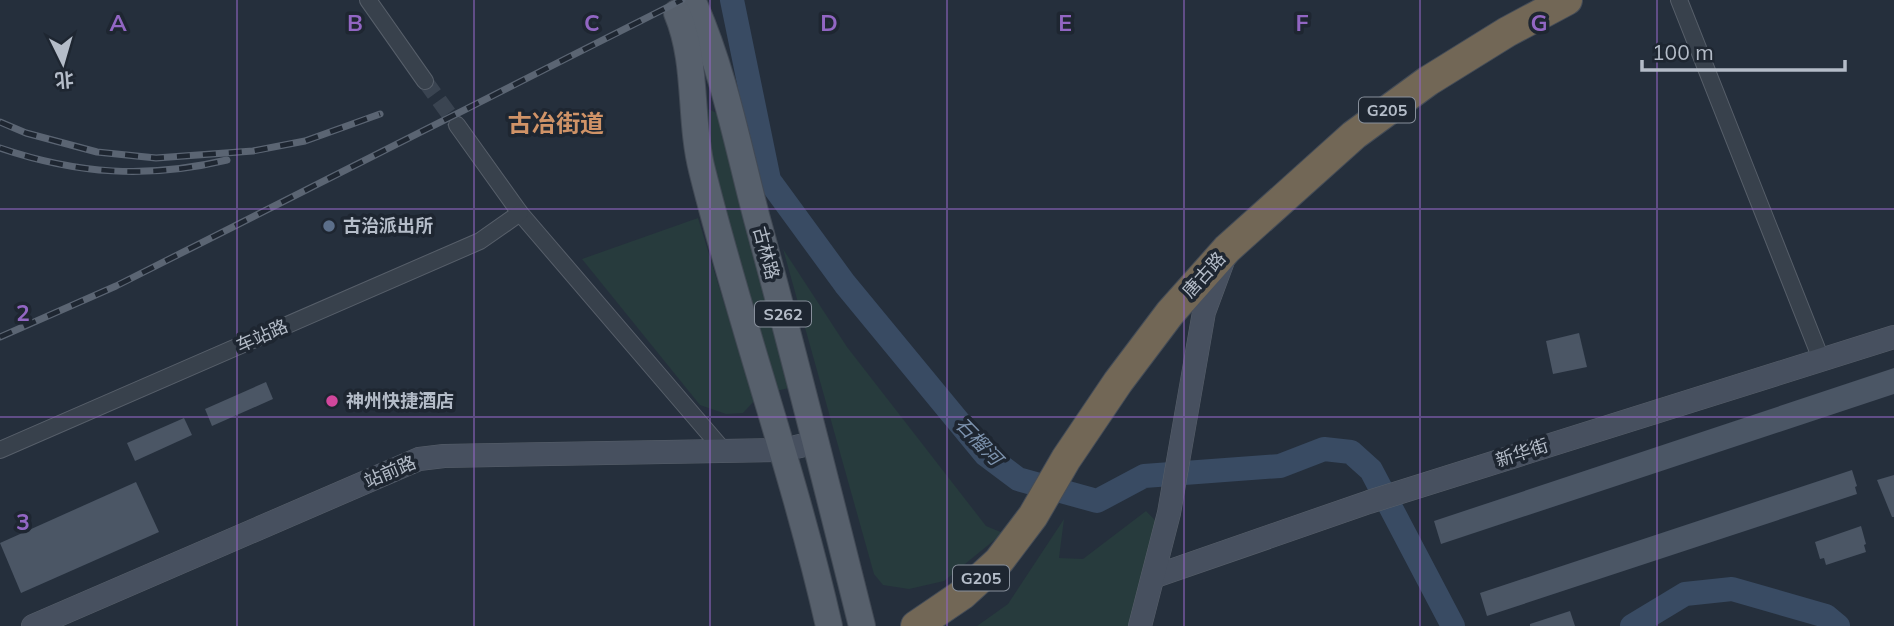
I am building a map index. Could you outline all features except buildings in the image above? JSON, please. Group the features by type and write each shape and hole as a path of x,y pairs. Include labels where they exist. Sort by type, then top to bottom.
{"highway":[{"name":"唐古路","path":"916,626 963,594 999,561 1033,516 1066,459 1118,382 1170,313 1227,249 1354,135 1428,81 1507,32 1567,0"}],"main road":[{"name":"古林路","path":"829,626 813,555 730,277 701,166 686,9 704,27 729,113 817,442 862,626"}],"street":[{"path":"368,0 425,80"},
{"path":"1679,0 1821,359"},
{"path":"457,125 520,213 724,451"},
{"name":"车站路","path":"0,450 480,241 520,213"},
{"path":"1140,626 1168,513 1204,312 1227,249"},
{"name":"新华街","path":"1153,578 1393,494 1894,337"},
{"name":"站前路","path":"33,626 419,459 444,456 783,450 817,442"}],"green space":[{"path":"709,109 718,114 793,387 776,391 718,197 703,116"},
{"path":"698,218 754,401 743,413 726,414 700,405 582,259"},
{"path":"783,249 847,347 986,526 1003,533 944,581 909,589 883,585 874,574"},
{"path":"1146,511 1157,522 1129,626 977,626 1008,604 1064,519 1059,558 1083,559"}],"waterway":[{"name":"石榴河","path":"732,0 769,180 845,284 986,455 1018,479 1097,501 1144,476 1280,466 1324,449 1351,452 1371,470 1453,626"},
{"name":"石榴河","path":"1632,626 1685,594 1732,589 1826,616 1838,626"}],"tunnel":[{"path":"425,81 457,125"}],"railway":[{"path":"0,337 116,286 682,0"},
{"path":"0,122 26,133 97,152 156,158 253,151 305,141 380,114"},
{"path":"0,148 57,164 112,171 169,170 227,160"}],"place":[{"name":"古治派出所","path":"329,226"},
{"name":"神州快捷酒店","path":"332,401"}],"district":[{"name":"古冶街道","path":"556,124"}]}
